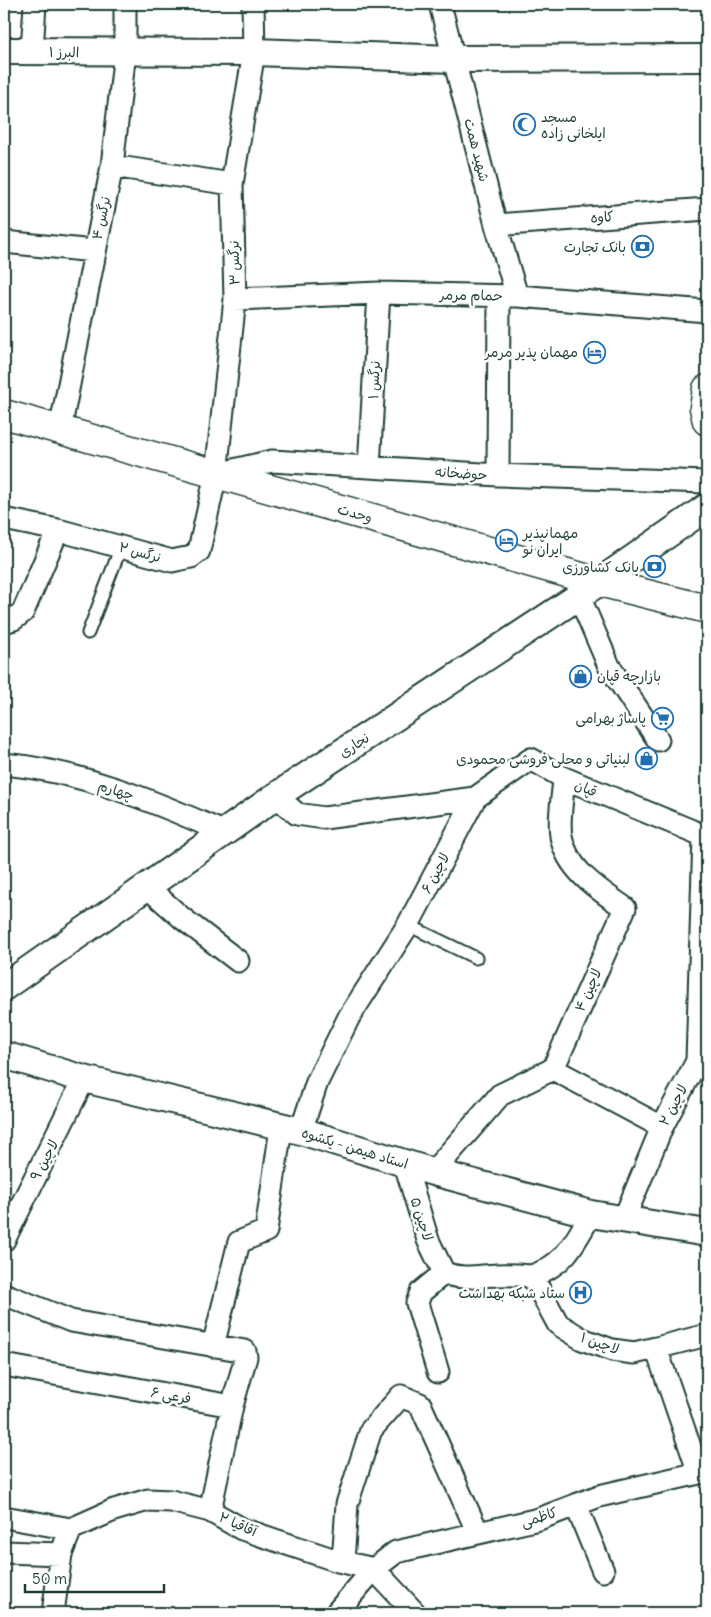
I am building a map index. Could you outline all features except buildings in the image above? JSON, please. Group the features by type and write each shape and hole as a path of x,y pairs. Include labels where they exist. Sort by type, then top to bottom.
{"main road":[{"path":"707,389 704,408 707,421"},
{"name":"وحدت","path":"4,414 216,474 589,589 707,609"}],"street":[{"path":"32,51 35,4"},
{"name":"نرگس ۴","path":"60,430 112,166 125,52 125,4"},
{"name":"نرگس ۳","path":"216,474 235,299 232,184 254,52 253,4"},
{"name":"شهید همت","path":"440,4 496,225 508,296 498,475"},
{"name":"البرز ۱","path":"4,51 125,52"},
{"path":"125,52 254,52 453,59 707,58"},
{"path":"112,166 232,184"},
{"name":"کاوه","path":"496,225 707,209"},
{"path":"4,242 94,251"},
{"name":"حمام مرمر","path":"235,299 379,293 508,296 707,311"},
{"name":"نرگس ۱","path":"369,467 379,293"},
{"name":"حوضخانه","path":"216,474 272,462 498,475 707,482"},
{"name":"نرگس ۲","path":"4,519 58,530 172,560 191,556 198,551 216,474"},
{"name":"نجاری","path":"4,987 276,796 589,589 707,507"},
{"path":"4,622 14,619 22,612 58,530"},
{"path":"589,589 609,666 658,740"},
{"name":"قپان","path":"475,798 531,759 564,778 705,836"},
{"name":"چهارم","path":"4,764 101,784 163,805 224,832"},
{"name":"لاچین ۴","path":"553,1069 625,908 594,886 568,858 561,834 564,778"},
{"path":"276,796 297,814 324,818 475,798"},
{"name":"لاچین ۶","path":"213,1346 239,1242 266,1231 291,1130 349,1017 408,925 475,798"},
{"name":"لاچین ۲","path":"624,1220 662,1127 697,1061 705,836"},
{"path":"147,887 182,918 238,961"},
{"name":"استاد هیمن - یکشوه","path":"4,1055 84,1079 291,1130 433,1172 591,1214 707,1233"},
{"path":"433,1172 500,1095 553,1069 662,1127"},
{"name":"لاچین ۹","path":"4,1240 84,1079"},
{"name":"لاچین ۵","path":"405,1164 428,1240 444,1273"},
{"path":"438,1372 417,1303 421,1292 444,1273 454,1277 469,1278 496,1275 532,1276 548,1270 561,1262 591,1214"},
{"name":"لاچین ۱","path":"532,1276 558,1324 582,1339 612,1350 634,1352 707,1335"},
{"path":"4,1294 71,1321 244,1351 246,1356 232,1406 210,1511"},
{"path":"656,1348 703,1473"},
{"name":"فرعی ۶","path":"4,1365 232,1406"},
{"path":"343,1562 346,1504 371,1430 402,1396 420,1404 478,1533"},
{"name":"کاظمی","path":"336,1613 374,1569 396,1552 539,1519 599,1496 703,1473"},
{"name":"آقاقیا ۲","path":"70,1529 114,1510 148,1500 170,1501 210,1511 242,1529 343,1562 374,1569"},
{"path":"576,1505 603,1571"},
{"path":"4,1517 70,1529 61,1554 53,1613"},
{"path":"4,1552 61,1554"},
{"path":"374,1569 415,1613"}],"lane":[{"path":"88,633 120,547"},
{"path":"408,925 476,958"}],"place":[{"name":"مسجد ایلخانی زاده","path":"525,125"},
{"name":"بانک تجارت","path":"642,247"},
{"name":"مهمان پذیر مرمر","path":"594,352"},
{"name":"مهمانپذیر ایران نو","path":"507,541"},
{"name":"بانک کشاورزی","path":"655,567"},
{"name":"بازارچه قپان","path":"581,676"},
{"name":"پاساژ بهرامی","path":"662,718"},
{"name":"لبنیاتی و محلی فروشی محمودی","path":"646,759"},
{"name":"ستاد شبکه بهداشت","path":"581,1293"}]}
